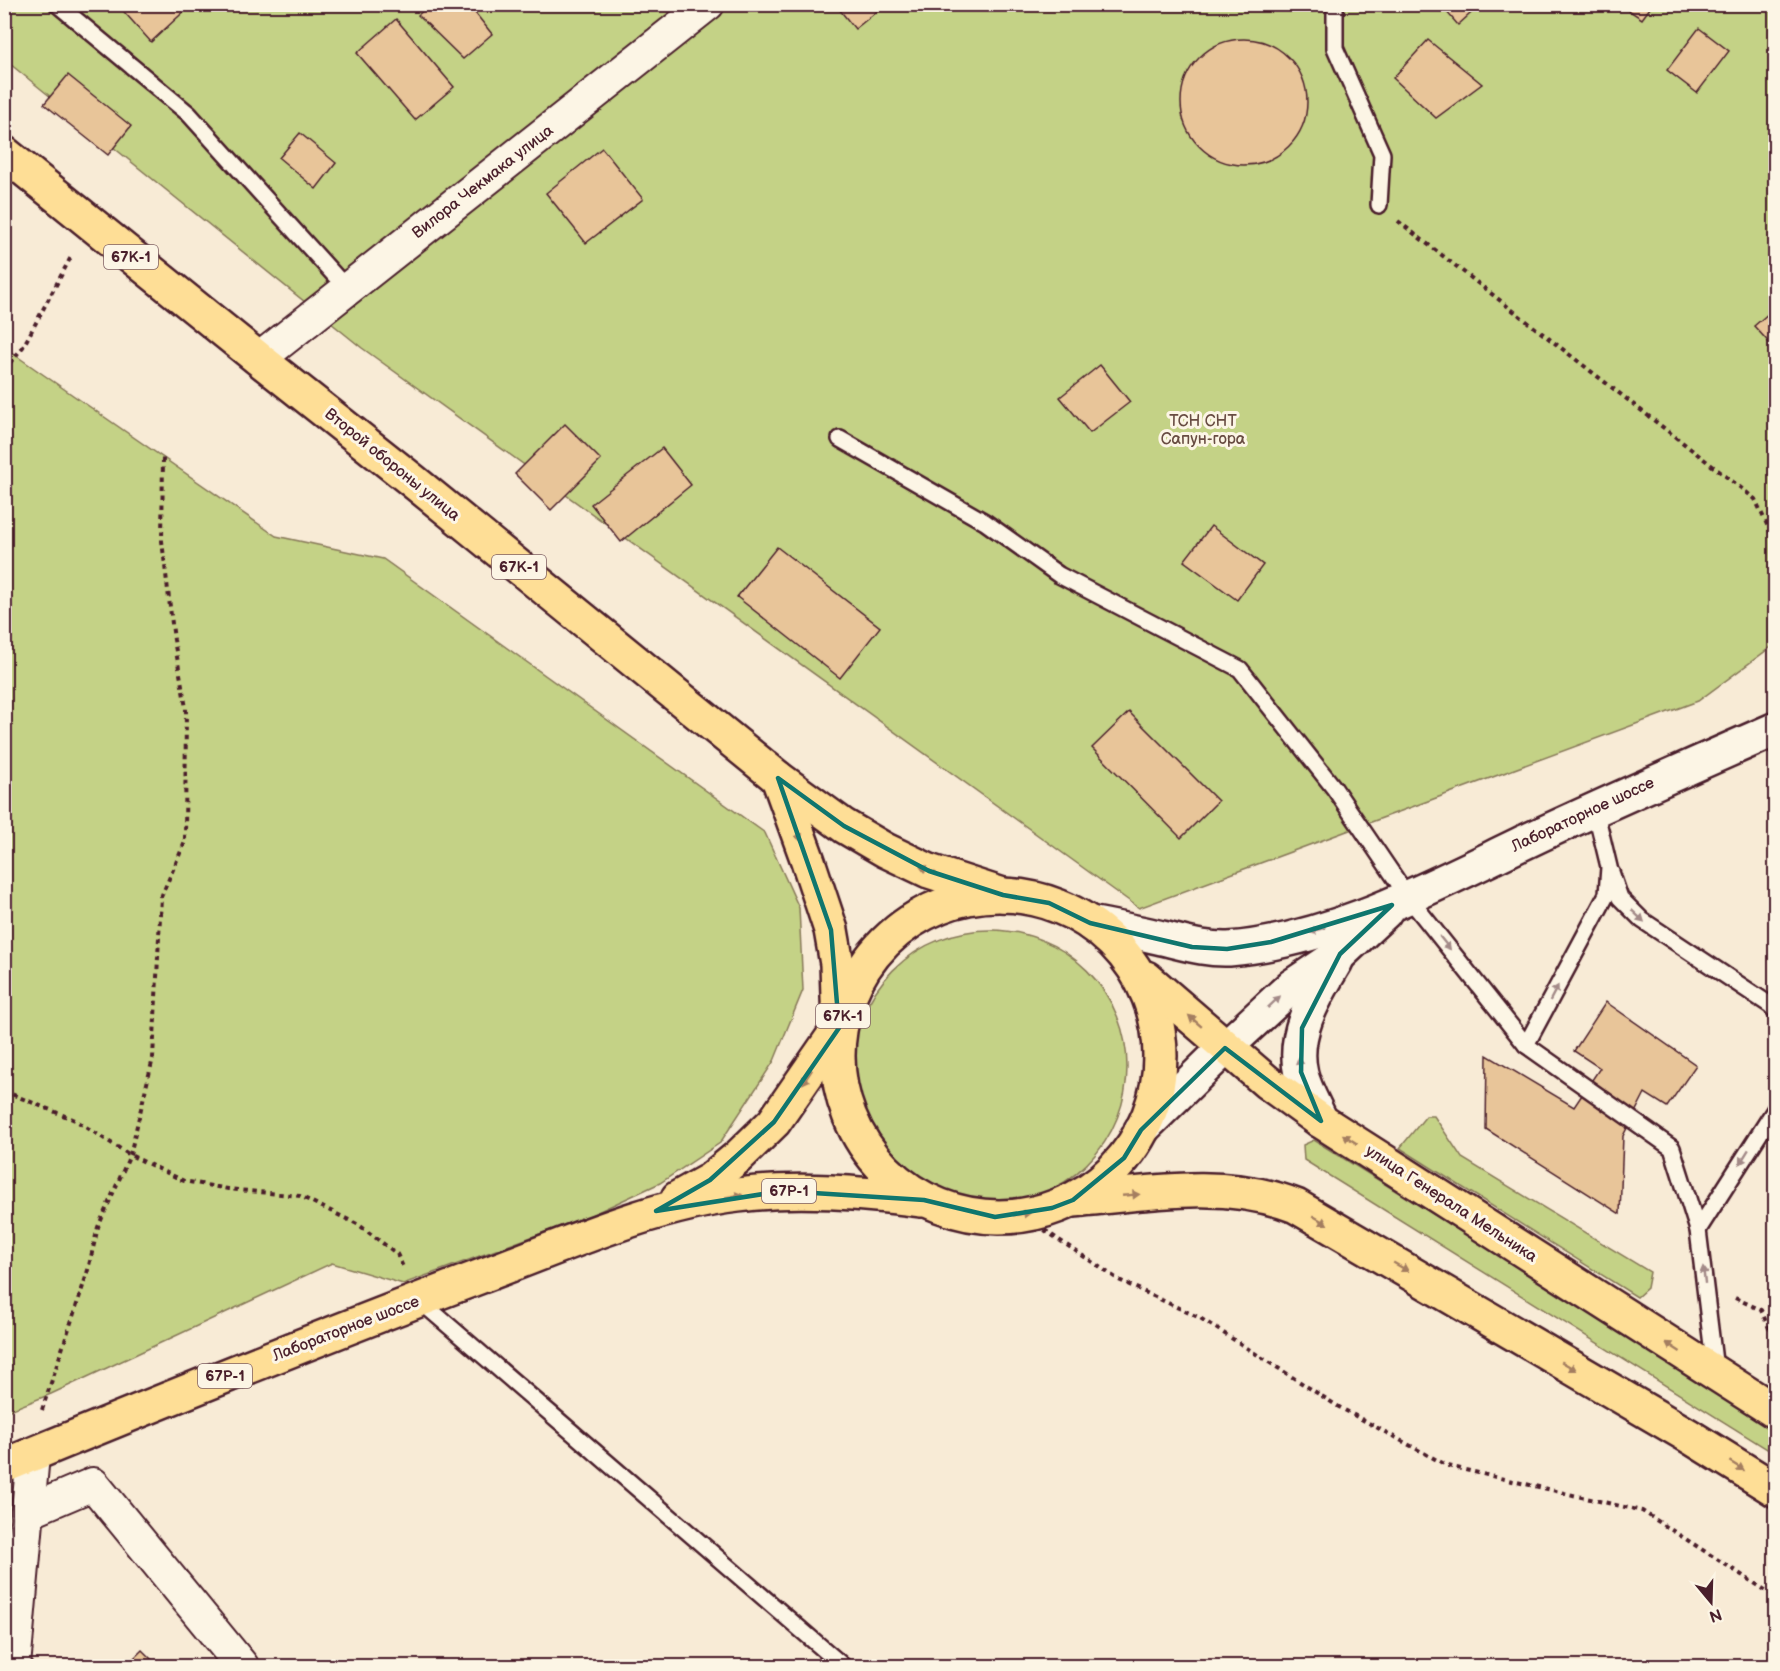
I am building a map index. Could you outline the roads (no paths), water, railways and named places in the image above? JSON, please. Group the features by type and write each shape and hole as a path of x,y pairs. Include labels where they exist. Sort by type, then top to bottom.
{"main road":[{"name":"Второй обороны улица","path":"4,153 778,778"},
{"name":"Лабораторное шоссе","path":"1090,923 1192,946 1227,949 1271,942 1318,930 1400,901 1594,809 1776,729"},
{"name":"67К-1","path":"778,778 844,826 885,850 929,871 1003,895 1048,903 1070,911 1090,923 1117,946 1142,975 1157,1010 1162,1039 1161,1074 1153,1102 1142,1130 1124,1158 1073,1200 1022,1215 995,1217 968,1214 924,1200 894,1179 874,1159 858,1136 839,1084 837,964 831,930 778,778"},
{"name":"67К-1","path":"839,1028 847,1001 859,975 876,951 897,931 920,915 947,903 975,896 1003,895"},
{"name":"Лабораторное шоссе","path":"1142,1130 1225,1047 1292,986 1340,954 1400,901"},
{"path":"1321,1120 1307,1092 1298,1052 1302,1028 1314,997 1340,954"},
{"name":"улица Генерала Мельника","path":"1142,975 1267,1082 1321,1120 1776,1412"},
{"name":"Лабораторное шоссе","path":"19,1461 328,1334 656,1211 710,1180 774,1122 839,1028"},
{"path":"1073,1200 1204,1189 1272,1196 1296,1206 1776,1490"},
{"name":"Лабораторное шоссе","path":"656,1211 737,1195 782,1191 836,1191 924,1200"}],"street":[{"name":"Вилора Чекмака улица","path":"259,359 708,4"},
{"path":"14,1666 27,1512 19,1461"},
{"path":"27,1512 93,1484 242,1666"}],"lane":[{"path":"1335,4 1335,48 1382,154 1379,205"},
{"path":"60,5 189,114 347,290"},
{"path":"840,439 985,522 1059,575 1240,669 1334,788 1400,901 1526,1045 1672,1148 1698,1230 1716,1375"},
{"path":"1594,809 1608,867 1620,898 1642,920 1776,1011"},
{"path":"1526,1045 1607,894 1608,867"},
{"path":"1698,1230 1776,1108"},
{"path":"419,1300 843,1666"}],"park label":[{"name":"ТСН СНТ Сапун-гора","path":"1203,430"}]}
